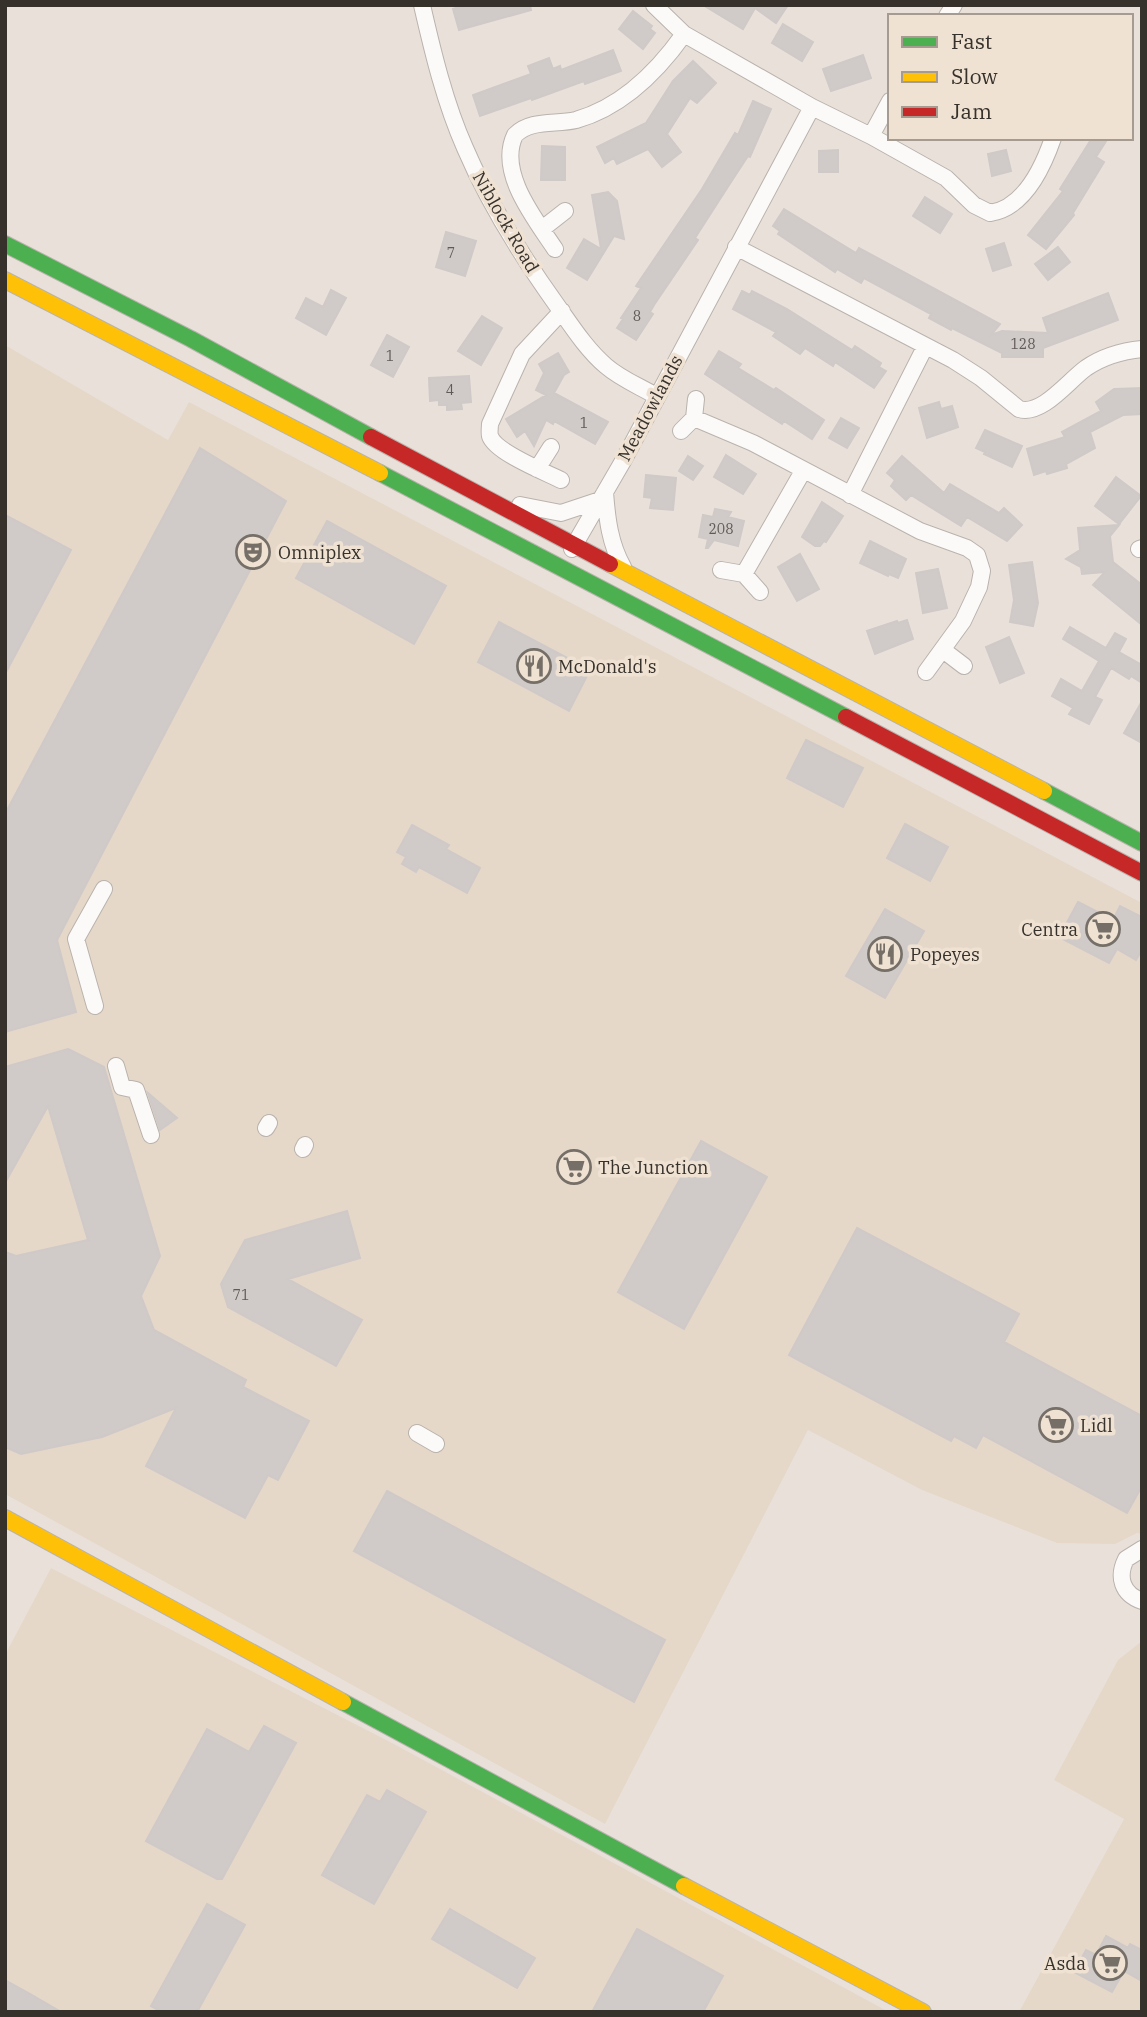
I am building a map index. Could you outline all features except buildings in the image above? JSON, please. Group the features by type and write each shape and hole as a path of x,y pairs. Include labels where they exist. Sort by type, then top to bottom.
{"main road":[{"path":"5,244 191,339 413,461 1142,843"},
{"path":"5,280 562,567 1142,873"},
{"path":"5,1518 581,1831 923,2012"}],"street":[{"name":"Niblock Road","path":"422,5 433,54 464,145 486,194 526,262 604,365 625,380 656,396"},
{"path":"654,5 684,34 812,107 946,178 974,205 990,212 1010,206 1029,186 1038,173 1052,140"},
{"path":"555,249 513,175 511,150 515,135 529,126 577,119 615,102 649,75 670,54 684,34"},
{"path":"871,136 888,105"},
{"name":"Meadowlands","path":"562,567 603,496 812,107"},
{"path":"542,229 565,211"},
{"path":"736,247 968,369 1006,400 1025,411 1041,406 1097,362 1123,351 1142,349"},
{"path":"561,480 495,444 489,435 490,424 522,354 562,311"},
{"path":"850,495 925,347"},
{"name":"Meadowlands","path":"694,418 696,399"},
{"path":"681,431 694,418 753,443 919,531 967,548 979,559 982,571 979,587 963,621 926,672"},
{"path":"537,469 551,446"},
{"path":"744,574 803,471"},
{"path":"481,495 561,513 603,496 615,553 625,572"},
{"path":"721,570 744,574 760,592"},
{"path":"943,650 964,666"},
{"path":"95,1006 76,939 104,889"},
{"path":"116,1066 122,1087 136,1090 152,1135"},
{"path":"417,1433 436,1444"},
{"path":"1142,1549 1126,1559 1121,1576 1127,1592 1142,1601"}],"shaded area":[{"name":"The Junction","path":"5,345 168,440 189,402 1142,903 1142,1534 1137,1533 1115,1544 1057,1543 922,1490 808,1430 605,1824 5,1494"},
{"path":"51,1568 392,1743 889,2012 5,2012 5,1655"},
{"path":"1142,1641 1142,2012 1019,2012 1124,1819 1054,1780 1118,1660"}],"traffic: fast":[{"path":"5,244 191,339 371,437"},
{"path":"380,473 846,717"},
{"path":"1044,791 1142,843"},
{"path":"343,1702 684,1886"}],"traffic: slow":[{"path":"5,280 380,473"},
{"path":"610,564 1044,791"},
{"path":"5,1518 343,1702"},
{"path":"684,1886 923,2012"}],"traffic: jam":[{"path":"371,437 610,564"},
{"path":"846,717 1142,873"}],"place":[{"name":"Omniplex","path":"253,552"},
{"name":"McDonald's","path":"534,666"},
{"name":"Centra","path":"1103,929"},
{"name":"Popeyes","path":"885,954"},
{"name":"The Junction","path":"574,1167"},
{"name":"Lidl","path":"1056,1425"},
{"name":"Asda","path":"1110,1963"}]}
